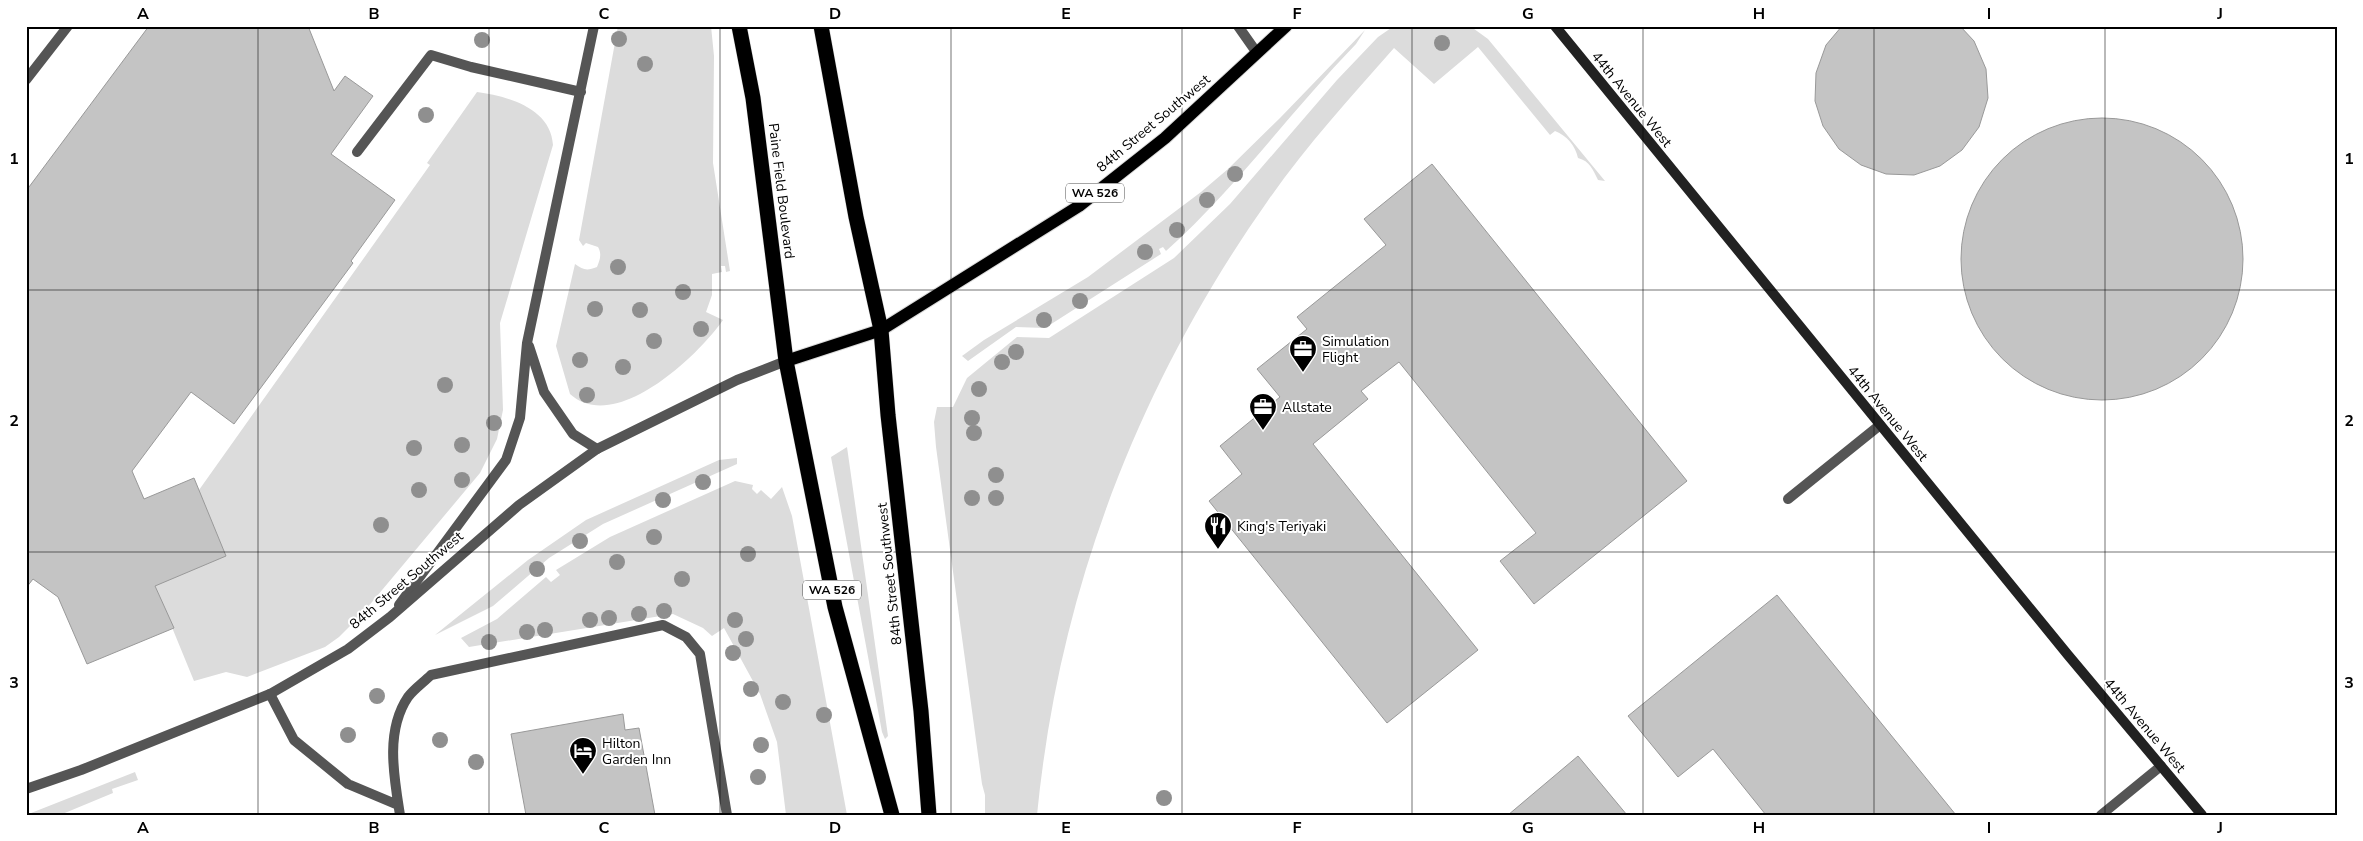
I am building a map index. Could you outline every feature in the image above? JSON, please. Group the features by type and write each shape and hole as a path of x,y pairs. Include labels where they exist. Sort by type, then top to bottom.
{"highway":[{"name":"Paine Field Boulevard","path":"739,26 753,98 786,361"},
{"path":"821,26 856,218 881,330"},
{"name":"84th Street Southwest","path":"881,330 888,415 921,711 929,815"},
{"name":"WA 526","path":"786,361 835,607 892,815"}],"main road":[{"name":"84th Street Southwest","path":"786,361 881,330 1079,206 1165,138 1286,26"}],"street":[{"path":"26,80 68,26"},
{"path":"390,617 506,460 520,418 527,342 594,26"},
{"path":"1238,26 1257,53"},
{"name":"44th Avenue West","path":"1555,26 1880,425 2202,815"},
{"path":"356,152 431,55 471,67 581,92"},
{"path":"527,342 544,392 573,434 597,449"},
{"name":"84th Street Southwest","path":"26,789 82,770 270,694 348,649 390,617 520,505 597,449 737,380 786,361"},
{"path":"1788,499 1880,425"},
{"path":"399,810 393,770 395,728 408,697 431,675 663,625 686,637 700,654 727,815"},
{"path":"270,694 294,740 348,784 399,810"},
{"path":"2101,815 2162,766"}],"shaded area":[{"path":"618,26 711,26 714,56 713,163 730,271 726,272 725,266 721,266 722,272 712,274 712,295 706,312 723,320 695,353 654,386 632,398 609,405 588,404 570,394 556,346 575,264 583,269 590,269 597,267 600,259 598,247 586,243 583,246 579,240"},
{"path":"1394,26 1470,26 1488,39 1605,181 1598,180 1593,169 1582,159 1578,158 1573,145 1567,138 1555,131 1550,135 1478,47 1434,84 1394,48 1328,123 1267,202 1221,272 1180,343 1143,417 1112,493 1085,571 1064,650 1048,732 1037,815 985,815 985,795 936,447 934,422 937,407 953,407 967,378 1017,337 1049,338 1174,258 1230,204 1337,80 1378,37"},
{"path":"1365,30 1356,44 1216,202 1166,251 1163,247 1159,249 1161,254 1045,328 1016,327 968,361 962,356 984,340 1088,277 1201,192 1228,169 1280,118"},
{"path":"477,92 501,97 526,106 544,122 550,132 553,145 500,323 503,410 497,439 480,473 362,614 339,637 325,647 247,677 226,672 194,681 155,586 199,490 430,165 427,163"},
{"path":"847,447 888,736 885,739 882,732 831,457"},
{"path":"737,458 737,464 603,524 549,558 493,606 435,635 528,560 586,520 719,460"},
{"path":"735,481 753,485 752,489 757,494 761,490 771,499 782,487 792,516 847,815 786,815 777,742 760,694 724,628 712,636 703,628 673,614 469,647 461,638 497,619 546,577 551,582 560,575 556,570 610,537"},
{"path":"135,772 138,780 112,789 113,793 60,815 26,815"}],"building":[{"path":"149,26 308,26 334,91 345,76 373,96 331,154 395,200 351,261 353,263 234,424 191,392 132,471 144,499 194,478 226,556 155,586 174,628 87,664 58,597 33,579 26,588 26,191"},
{"path":"1842,26 1960,26 1974,41 1986,69 1988,98 1979,127 1962,150 1940,166 1914,175 1886,174 1861,165 1839,149 1823,126 1815,101 1816,73 1826,45"},
{"path":"2102,118 2129,121 2156,129 2191,150 2211,170 2226,193 2237,218 2243,259 2240,286 2232,313 2211,348 2191,368 2168,383 2143,394 2102,400 2075,397 2048,389 2013,368 1993,348 1978,325 1967,300 1961,259 1964,232 1972,205 1993,170 2013,150 2036,135 2061,124"},
{"path":"1432,164 1687,481 1534,604 1500,561 1536,533 1399,362 1361,391 1368,399 1313,444 1478,650 1387,723 1209,501 1242,474 1220,446 1280,397 1257,369 1307,329 1297,317 1386,245 1364,219"},
{"path":"1777,595 1956,815 1766,815 1713,749 1678,777 1628,716"},
{"name":"Hilton Garden Inn","path":"623,714 625,730 639,728 655,815 526,815 511,734"},
{"path":"1578,756 1627,815 1508,815"}],"place":[{"name":"Simulation Flight","path":"1303,373"},
{"name":"Allstate","path":"1263,431"},
{"name":"King's Teriyaki","path":"1218,550"},
{"name":"Hilton Garden Inn","path":"583,775"}]}
